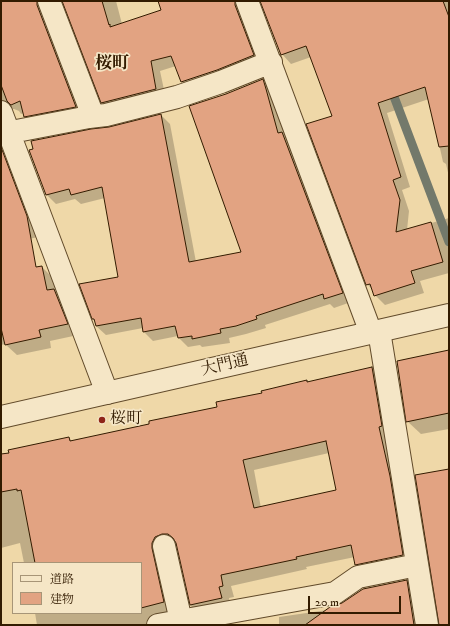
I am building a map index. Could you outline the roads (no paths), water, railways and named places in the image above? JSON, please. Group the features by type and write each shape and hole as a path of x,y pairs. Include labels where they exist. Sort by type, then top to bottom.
{"street":[{"path":"49,1 93,116"},
{"path":"247,1 375,332 427,625"},
{"path":"5,133 93,116 106,115 177,97 221,82 271,62"},
{"path":"1,112 5,133 107,393"},
{"name":"大門通","path":"1,417 449,315"},
{"path":"164,546 181,620"},
{"path":"158,625 335,593 358,577 417,565"}],"waterway":[{"path":"390,86 449,242"}],"place":[{"name":"桜町","path":"102,420"}],"district":[{"name":"桜町","path":"112,64"}]}
